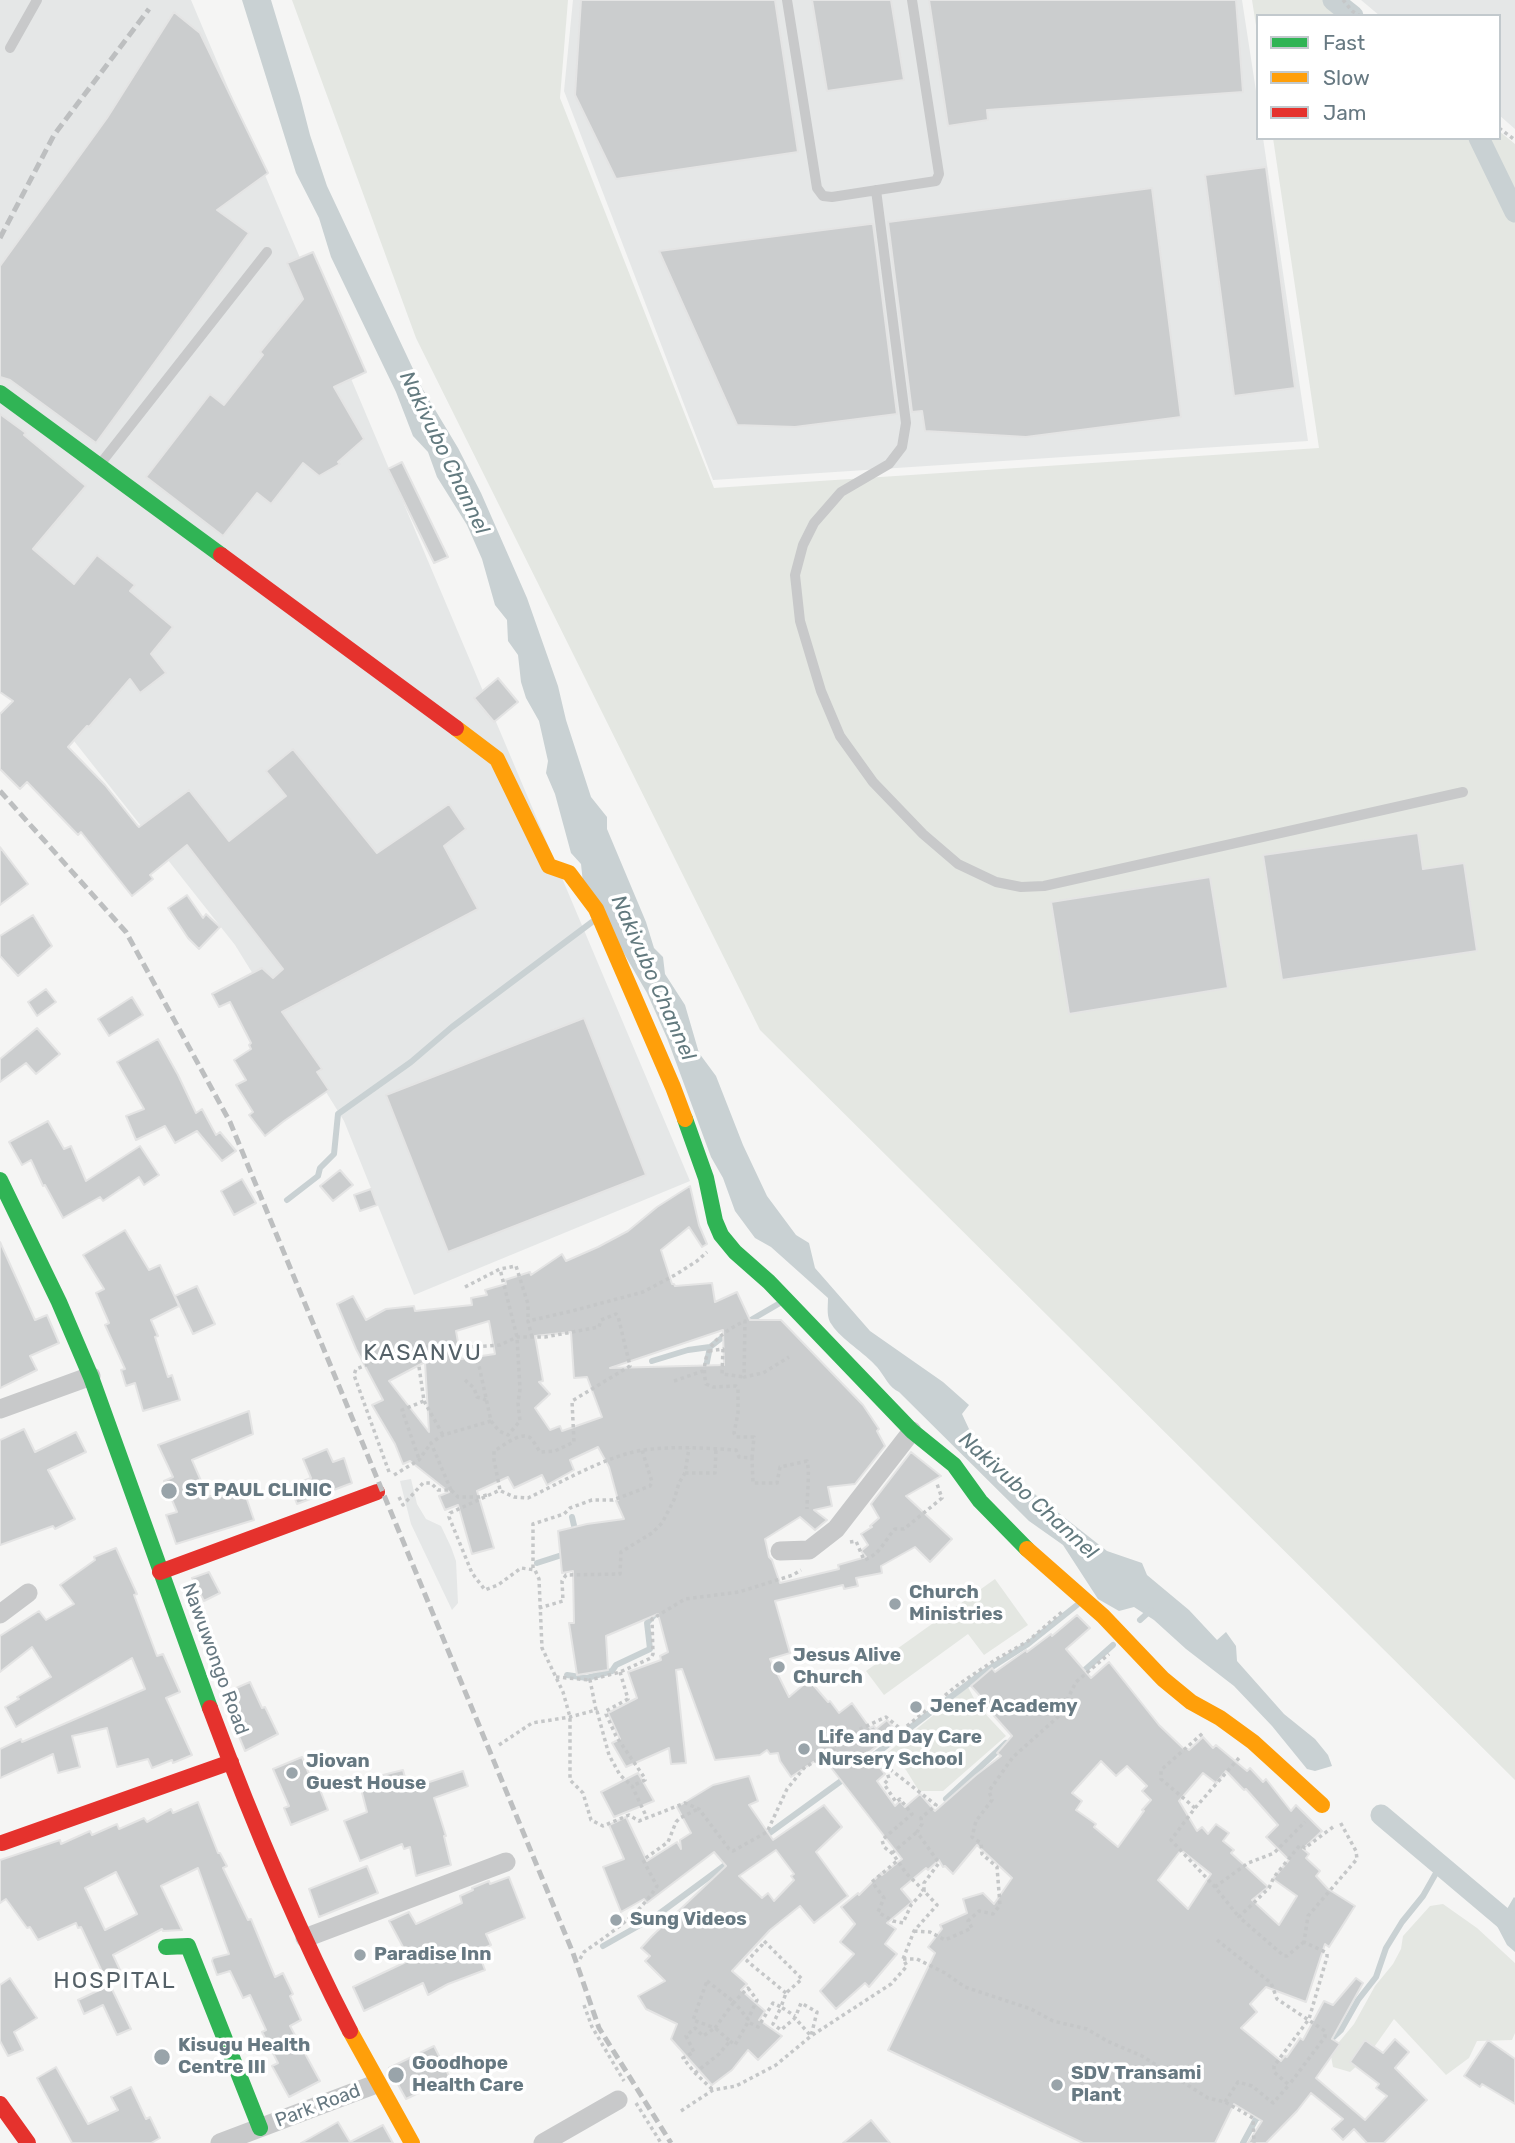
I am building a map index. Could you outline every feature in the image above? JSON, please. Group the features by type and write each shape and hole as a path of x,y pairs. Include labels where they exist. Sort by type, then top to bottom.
{"street":[{"path":"0,393 497,760 549,866 569,873 596,909 673,1087 706,1178 715,1222 721,1235 912,1431 954,1465 980,1501 1008,1531 1103,1616 1163,1679 1191,1702 1220,1718 1253,1742 1322,1805"},
{"name":"Nawuwongo Road","path":"0,1180 8,1216 91,1376 231,1762 306,1938 376,2084 412,2143"},
{"path":"0,1409 91,1376"},
{"path":"780,1551 809,1550 836,1528 912,1431"},
{"path":"160,1572 377,1492"},
{"path":"0,1614 28,1593"},
{"path":"2,1843 231,1762"},
{"path":"306,1938 506,1862"},
{"path":"166,1947 188,1947 260,2128"},
{"name":"Park Road","path":"220,2143 376,2084"},
{"path":"543,2143 626,2094"},
{"path":"0,2104 18,2139"}],"lane":[{"path":"10,48 37,0"},
{"path":"787,0 817,188 823,196 832,197 936,181 939,174 912,0"},
{"path":"876,190 906,423 902,447 889,464 841,492 814,523 803,545 795,575 800,621 821,691 840,736 873,782 923,834 958,864 996,882 1032,887 1463,792"},
{"path":"98,466 267,252"}],"path":[{"path":"1343,0 1357,14"},
{"path":"528,1321 643,1292 676,1275 707,1252"},
{"path":"465,1287 500,1269 516,1266 528,1304 532,1337"},
{"path":"475,1347 491,1422 499,1431 508,1435 520,1421 520,1389 516,1337 500,1269"},
{"path":"491,1422 443,1435 431,1443 419,1460 391,1478 354,1375 356,1369 416,1346 452,1352 459,1345 500,1345 516,1337 562,1334 599,1327 601,1320 618,1315 631,1364 572,1401 574,1442 555,1451 540,1452 530,1437 526,1436 519,1437 495,1451 494,1460 500,1490"},
{"path":"744,1377 745,1321 725,1330 707,1351 703,1371 708,1386 738,1388 738,1413 734,1433 736,1437 754,1437 753,1483 777,1483 780,1467 807,1461 810,1471 807,1479 807,1508"},
{"path":"416,1346 424,1401 443,1435"},
{"path":"707,1351 723,1349 722,1374 744,1377 763,1373 789,1357"},
{"path":"674,1381 703,1371"},
{"path":"465,1380 474,1388 477,1397 486,1400"},
{"path":"419,1460 402,1410 424,1401"},
{"path":"431,1443 451,1490 458,1497 479,1497 500,1490 514,1497 528,1498 610,1460 642,1450 736,1450 739,1457 752,1458"},
{"path":"540,1608 563,1601 562,1581 566,1576 620,1574 621,1552 663,1523 685,1473 689,1448"},
{"path":"685,1473 715,1473 716,1449"},
{"path":"642,1450 652,1482 650,1486 613,1500 592,1500 570,1508 564,1514 533,1524 533,1568 538,1579 542,1648 563,1692 570,1717 570,1780 583,1793 591,1820 606,1826 629,1815 639,1821 682,1804 699,1808 731,1851 744,1846 767,1832 787,1789 804,1768 858,1730 886,1717 902,1730 959,1684 1028,1641 1081,1596"},
{"path":"399,1496 402,1505 423,1483 431,1483 438,1490 451,1490"},
{"path":"500,1490 449,1514 472,1573 483,1588 488,1590 521,1568 533,1568"},
{"path":"845,1544 855,1540 864,1560 868,1560 882,1550 884,1542 895,1530 904,1529 942,1498"},
{"path":"556,1677 590,1680 620,1672 652,1658 652,1619 685,1599 739,1592 793,1576 804,1568"},
{"path":"914,1931 930,1932 945,1940 972,1928 968,1921 979,1911 993,1914 1000,1905 998,1867 982,1854 981,1843 972,1836 976,1821 992,1800 989,1791 1013,1757 1059,1716 1076,1682 1125,1639"},
{"path":"620,1672 628,1699 606,1714 616,1736 644,1777 645,1780 632,1786"},
{"path":"590,1680 609,1755 620,1775 632,1786 647,1818"},
{"path":"499,1745 532,1723 596,1710"},
{"path":"1195,1808 1161,1779 1161,1770 1220,1718"},
{"path":"1215,1887 1248,1863 1274,1853 1322,1805 1340,1821 1356,1851 1357,1859 1308,1916 1304,1942 1287,1956 1239,1917 1171,1840 1195,1808 1253,1742"},
{"path":"886,1752 881,1761 935,1804 935,1807 921,1818 922,1824 916,1832 892,1853"},
{"path":"886,1766 889,1779 884,1784 888,1792 895,1802 900,1799 912,1814 882,1840 884,1847 937,1905 914,1931 903,1959"},
{"path":"580,1959 584,1952 634,1916 648,1899 657,1886 643,1862 644,1859 668,1842 680,1818 699,1808"},
{"path":"1239,1917 1269,1888 1273,1877 1300,1845 1305,1848 1340,1821"},
{"path":"897,1861 872,1881 884,1898 878,1912 893,1921 903,1923 911,1905 924,1891 924,1884 939,1863 916,1832"},
{"path":"1217,1940 1271,1983 1277,1998 1325,2031 1325,2037 1273,2103 1252,2086 1238,2082 1225,2102"},
{"path":"786,1993 747,1961 764,1941 802,1979 786,1993 772,2024 781,2030 795,2017 801,2003 817,2012 811,2036"},
{"path":"1289,2085 1274,2071 1274,2066 1309,2019 1327,1955 1304,1942"},
{"path":"681,2111 713,2090 736,2086 776,2065 811,2036 891,1984 907,1966 903,1959"},
{"path":"903,1959 916,1959 945,1973 965,1987 1031,2010 1053,2021 1087,2029 1142,2056 1208,2098 1225,2102 1253,2118 1254,2143"},
{"path":"713,2090 683,2058 694,2052 686,2035 695,2028 703,2035 715,2028 734,2002 748,1988 757,2000 748,2019 734,2002 707,1981 693,2020 715,2028 735,2045 748,2022 758,2027 773,2003 795,2017 811,2036"},
{"path":"584,2005 592,2028 626,2094 660,2143"},
{"path":"695,2073 719,2054 730,2041"}],"shaded area":[{"path":"0,0 191,0 690,1181 414,1295 344,1121 235,945 74,741 0,682"},
{"path":"292,0 568,0 560,98 714,488 1319,448 1273,140 1501,140 1501,133 1515,144 1515,1780 760,1030 416,338"},
{"path":"573,0 1242,0 1256,91 1256,140 1263,140 1308,441 713,480 564,91"},
{"path":"1252,0 1338,0 1356,14 1256,14 1256,25"},
{"path":"1361,0 1515,0 1515,129 1501,117 1501,14 1378,14"},
{"path":"411,1479 417,1504 426,1519 441,1526 456,1561 458,1603 452,1610 411,1524 400,1481"},
{"path":"995,1579 1028,1625 984,1655 968,1634 884,1695 866,1671"},
{"path":"968,1687 978,1706 1006,1736 943,1791 919,1791 906,1770 887,1753"},
{"path":"1443,1904 1477,1928 1515,1963 1515,2033 1512,2040 1477,2041 1469,2058 1446,2075 1394,2019 1367,2057 1350,2072 1333,2067 1331,2056 1354,2024 1375,1986 1393,1964 1401,1949 1403,1936 1430,1906"}],"water":[{"path":"242,0 271,0 327,186 422,388 481,493 527,598 558,686 591,797 607,817 607,829 646,922 654,948 663,957 665,974 685,1005 699,1053 716,1076 743,1145 767,1196 796,1235 809,1243 815,1268 870,1331 943,1382 969,1405 962,1414 969,1429 989,1452 1037,1496 1107,1551 1142,1563 1147,1575 1189,1610 1217,1640 1226,1632 1236,1646 1237,1661 1284,1714 1315,1739 1328,1755 1332,1766 1315,1771 1307,1769 1272,1726 1234,1686 1154,1620 1134,1607 1119,1611 1098,1599 1063,1545 1029,1521 892,1388 880,1370 832,1325 828,1298 771,1247 755,1238 735,1211 647,993 583,883 581,864 571,853 555,794 546,773 548,761 539,721 526,698 518,655 508,641 507,620 495,605 482,559 467,525 437,477 428,452 413,436 396,392 331,257 319,218 296,173"},
{"path":"1514,1897 1515,1952 1507,1945 1497,1926"}],"building":[{"path":"581,0 775,0 798,152 616,179 575,95"},
{"path":"812,0 891,0 904,80 827,91"},
{"path":"929,0 1236,0 1243,92 987,110 988,120 948,126"},
{"path":"174,12 200,33 268,173 217,210 249,233 96,443 10,380 0,377 0,266 107,118"},
{"path":"1266,167 1295,388 1234,396 1205,175"},
{"path":"1152,188 1181,417 1026,437 925,431 922,411 912,412 888,222"},
{"path":"873,224 897,414 795,427 737,425 659,251"},
{"path":"313,252 366,372 334,387 364,439 338,462 340,464 319,476 303,463 271,504 257,493 223,536 146,477 210,394 224,405 263,355 260,352 303,299 287,263"},
{"path":"0,414 26,433 24,435 86,486 33,549 74,584 97,555 135,585 130,591 173,627 151,654 166,673 140,693 130,679 68,747 105,785 139,827 189,790 229,841 286,796 266,771 293,749 377,853 449,804 466,829 444,846 478,909 282,1012 322,1069 317,1072 329,1090 265,1136 249,1115 253,1112 236,1085 246,1080 234,1060 251,1049 251,1043 230,1002 219,1007 212,994 262,968 273,978 283,969 187,845 150,875 153,879 132,896 81,832 78,835 27,782 20,789 0,769 0,714 13,701 0,692"},
{"path":"402,462 448,557 434,563 388,469"},
{"path":"498,678 518,702 494,722 474,698"},
{"path":"1418,833 1423,869 1464,863 1477,951 1282,980 1263,855"},
{"path":"0,847 28,884 0,905"},
{"path":"1210,877 1228,988 1069,1014 1051,902"},
{"path":"187,895 203,918 206,914 220,927 199,949 188,938 168,908"},
{"path":"33,915 52,946 18,976 0,956 0,936"},
{"path":"46,989 56,1002 37,1016 28,1002"},
{"path":"132,997 143,1015 109,1036 98,1019"},
{"path":"584,1018 646,1175 448,1252 386,1095"},
{"path":"37,1028 60,1054 36,1074 26,1063 0,1082 0,1059"},
{"path":"158,1039 196,1113 202,1109 216,1135 220,1132 236,1151 222,1161 197,1131 175,1143 165,1126 136,1140 126,1116 144,1109 117,1062"},
{"path":"48,1121 64,1149 71,1146 86,1181 140,1146 159,1175 144,1185 139,1177 103,1201 100,1197 63,1218 31,1160 22,1165 9,1142"},
{"path":"340,1170 353,1185 333,1201 320,1186"},
{"path":"242,1179 256,1203 234,1215 221,1191"},
{"path":"690,1186 699,1225 707,1244 702,1247 689,1227 661,1250 672,1284 712,1283 715,1302 737,1292 750,1320 781,1320 863,1405 879,1429 877,1431 885,1446 855,1484 828,1487 832,1506 814,1510 827,1520 815,1530 800,1517 765,1539 780,1583 839,1569 838,1565 866,1557 861,1551 868,1545 861,1534 879,1518 871,1504 911,1452 941,1476 906,1496 952,1539 930,1562 915,1547 881,1566 882,1573 856,1578 858,1586 844,1589 843,1585 775,1601 790,1653 770,1659 789,1697 809,1680 839,1713 852,1703 870,1728 874,1726 876,1729 887,1720 896,1731 868,1753 885,1774 877,1781 895,1806 900,1801 905,1807 920,1794 935,1811 1001,1756 997,1753 1012,1736 971,1686 992,1668 995,1672 1051,1634 1052,1636 1077,1615 1090,1628 1066,1649 1091,1678 1109,1662 1159,1725 1185,1750 1189,1750 1203,1737 1213,1748 1216,1745 1247,1771 1250,1768 1263,1782 1266,1779 1291,1811 1296,1805 1322,1831 1303,1849 1309,1854 1306,1858 1320,1871 1316,1876 1328,1889 1355,1906 1329,1947 1325,1944 1306,2002 1266,1987 1250,2004 1257,2012 1241,2028 1281,2061 1300,2038 1303,2040 1324,2001 1333,2005 1356,1978 1363,1983 1332,2039 1340,2044 1316,2078 1365,2120 1387,2096 1376,2088 1379,2084 1350,2062 1365,2040 1383,2053 1395,2039 1409,2052 1395,2068 1427,2100 1384,2143 1367,2143 1354,2129 1343,2140 1332,2129 1343,2119 1311,2093 1266,2143 1248,2143 1262,2121 1234,2104 1215,2143 1083,2143 888,2050 935,1953 928,1947 942,1929 940,1925 967,1913 963,1899 983,1893 994,1904 1012,1878 977,1845 953,1874 943,1867 939,1860 928,1870 926,1868 901,1889 912,1902 887,1923 896,1929 885,1944 897,1954 869,1987 865,1983 836,2009 820,1991 854,1954 840,1942 855,1924 841,1907 902,1859 822,1756 791,1777 778,1753 770,1754 767,1750 760,1755 715,1760 682,1669 676,1670 686,1763 671,1764 669,1748 626,1767 612,1743 620,1739 608,1713 637,1698 628,1672 661,1660 660,1656 668,1652 658,1614 606,1636 608,1670 577,1675 569,1623 574,1623 573,1571 562,1573 558,1531 624,1519 616,1501 618,1500 609,1467 598,1447 570,1460 574,1470 547,1485 542,1475 514,1488 508,1477 477,1491 494,1548 472,1554 458,1505 445,1510 439,1496 449,1492 410,1461 403,1464 395,1444 372,1405 383,1400 356,1349 337,1304 353,1296 366,1320 386,1309 414,1306 415,1311 472,1305 471,1298 487,1295 485,1290 506,1284 505,1280 530,1272 531,1275 562,1254 566,1261 598,1247 628,1231 657,1207","holes":["489,1321 495,1354 461,1359 456,1331","723,1330 724,1365 610,1368","571,1332 574,1378 587,1377 602,1417 562,1431 560,1426 550,1430 535,1408 550,1394 539,1382 543,1381 535,1336","425,1362 429,1432 389,1381","1101,1761 1116,1776 1127,1766 1147,1786 1142,1791 1151,1800 1118,1847 1094,1827 1096,1824 1076,1810 1082,1801 1072,1793","1226,1771 1278,1825 1266,1837 1289,1860 1273,1879 1297,1896 1279,1925 1252,1900 1268,1887 1231,1853 1234,1850 1223,1841 1229,1833 1216,1824 1208,1834 1202,1827 1197,1831 1179,1801 1203,1773 1216,1783","1181,1850 1211,1874 1188,1909 1158,1880"]},
{"path":"371,1189 377,1205 360,1211 354,1195"},
{"path":"125,1230 149,1270 160,1265 179,1306 151,1320 158,1336 155,1337 168,1377 172,1375 180,1400 143,1411 135,1383 126,1386 121,1370 125,1369 105,1325 109,1323 96,1293 104,1289 83,1255"},
{"path":"0,1242 35,1320 47,1315 59,1343 30,1356 37,1370 0,1388"},
{"path":"197,1286 215,1324 193,1334 175,1296"},
{"path":"249,1411 253,1434 192,1460 208,1497 242,1485 254,1520 176,1544 166,1515 177,1512 164,1481 173,1477 158,1445"},
{"path":"24,1429 35,1452 76,1432 86,1452 48,1470 75,1519 55,1529 53,1526 0,1545 0,1440"},
{"path":"327,1449 333,1462 344,1458 352,1483 297,1504 290,1486 311,1478 303,1459"},
{"path":"116,1548 137,1594 134,1595 157,1656 163,1654 180,1692 166,1698 192,1755 152,1768 148,1759 117,1767 107,1728 72,1736 80,1767 58,1773 53,1754 0,1778 0,1749 145,1689 132,1658 16,1727 5,1707 51,1677 32,1647 0,1672 0,1636 39,1611 46,1620 74,1604 60,1585 95,1560 94,1557"},
{"path":"209,1572 220,1593 204,1601 192,1578"},
{"path":"250,1682 278,1734 245,1751 233,1722 238,1720 227,1692"},
{"path":"302,1757 311,1779 315,1777 328,1810 291,1825 284,1808 289,1806 273,1769"},
{"path":"403,1770 408,1789 463,1771 468,1786 434,1798 446,1836 451,1865 416,1876 410,1847 404,1849 402,1844 360,1861 344,1821 367,1812 359,1781"},
{"path":"638,1773 654,1801 614,1817 601,1792"},
{"path":"749,1776 758,1801 749,1805 773,1840 824,1805 842,1827 816,1852 848,1896 814,1923 800,1906 770,1930 732,1971 747,1984 741,1990 765,2011 759,2020 782,2036 758,2060 748,2050 732,2070 712,2085 671,2039 677,2024 646,2009 638,1996 665,1981 645,1961 650,1956 641,1948 726,1866 714,1852 647,1903 644,1899 621,1912 603,1867 624,1859 609,1825 626,1817 647,1861 677,1842 681,1849 680,1840 691,1833 677,1807 713,1785","holes":["776,1850 794,1874 791,1876 794,1880 774,1901 768,1893 762,1898 739,1876"]},
{"path":"198,1802 218,1853 227,1866 223,1868 248,1920 251,1919 275,1977 283,1973 293,1994 290,1996 301,2020 290,2026 320,2081 289,2097 272,2066 278,2063 262,2032 266,2030 250,1995 243,1998 230,1971 217,1975 213,1958 229,1954 198,1868 161,1886 182,1930 162,1929 113,1955 121,1972 106,1980 81,1927 78,1928 76,1923 38,1940 6,1899 0,1903 0,1860 60,1840 61,1844 90,1831 92,1835 117,1824 119,1829 144,1818 147,1822 171,1809 173,1813","holes":["116,1872 137,1914 105,1930 85,1888"]},
{"path":"367,1866 378,1893 319,1917 309,1889"},
{"path":"509,1877 525,1918 486,1934 491,1945 478,1951 485,1970 428,1995 423,1983 364,2011 353,1987 410,1960 389,1921 409,1912 416,1924 462,1903 460,1896 473,1890 472,1888"},
{"path":"10,1978 37,2018 14,2032 23,2050 8,2056 0,2041 0,1985"},
{"path":"110,1985 131,2029 117,2035 103,2005 84,2014 78,2000"},
{"path":"1488,2040 1515,2059 1515,2104 1464,2076"},
{"path":"434,2046 450,2078 406,2099 389,2068"},
{"path":"56,2067 88,2124 118,2110 111,2097 131,2087 146,2119 150,2117 160,2138 151,2143 72,2143 37,2078"},
{"path":"871,2120 890,2143 843,2143"},
{"path":"338,2122 350,2142 383,2125 393,2143 301,2143"}],"waterway":[{"path":"1333,0 1350,14"},
{"path":"1480,140 1515,212"},
{"path":"287,1200 318,1176 320,1168 334,1154 338,1114 411,1062 452,1027 592,922"},
{"path":"744,1324 780,1303"},
{"path":"705,1372 710,1347 728,1333"},
{"path":"652,1361 688,1350 710,1347"},
{"path":"572,1517 576,1534"},
{"path":"537,1563 565,1554"},
{"path":"865,1762 981,1674 1028,1644 1077,1605"},
{"path":"567,1675 587,1678 612,1671 616,1665 650,1649 647,1623 659,1610"},
{"path":"1140,1620 1151,1610"},
{"path":"1078,1676 1113,1645"},
{"path":"946,1799 1006,1743"},
{"path":"764,1837 848,1776"},
{"name":"Nakivubo Channel","path":"1381,1815 1515,1928"},
{"path":"603,1946 656,1916 732,1860"},
{"path":"1327,2043 1341,2030 1358,2000 1376,1977 1386,1948 1423,1896 1440,1866"},
{"path":"1243,2143 1256,2119 1264,2113"}],"railway":[{"path":"0,238 54,135 149,9"},
{"path":"0,791 126,932 230,1122 573,1953 599,2028 671,2143"}],"traffic: fast":[{"path":"0,393 221,555"},
{"path":"685,1119 706,1178 715,1221 721,1235 912,1431 954,1465 980,1501 1027,1549"},
{"path":"0,1180 59,1302 91,1377 210,1708"},
{"path":"166,1947 188,1946 260,2128"}],"traffic: slow":[{"path":"456,728 497,759 549,866 569,873 596,909 685,1119"},
{"path":"1027,1549 1103,1616 1163,1679 1191,1702 1220,1718 1253,1742 1322,1805"},
{"path":"350,2031 412,2143"}],"traffic: jam":[{"path":"221,555 456,728"},
{"path":"160,1572 377,1492"},
{"path":"210,1708 275,1872 350,2031"},
{"path":"2,1843 231,1762"},
{"path":"0,2104 28,2143"}],"place":[{"name":"ST PAUL CLINIC","path":"169,1491"},
{"name":"Church Ministries","path":"895,1604"},
{"name":"Jesus Alive Church","path":"779,1667"},
{"name":"Jenef Academy","path":"916,1707"},
{"name":"Life and Day Care Nursery School","path":"804,1749"},
{"name":"Jiovan Guest House","path":"292,1773"},
{"name":"Sung Videos","path":"616,1920"},
{"name":"Paradise Inn","path":"360,1955"},
{"name":"Kisugu Health Centre III","path":"162,2057"},
{"name":"Goodhope Health Care","path":"396,2075"},
{"name":"SDV Transami Plant","path":"1057,2085"}],"district":[{"name":"KASANVU","path":"423,1353"},
{"name":"HOSPITAL","path":"115,1981"}]}
